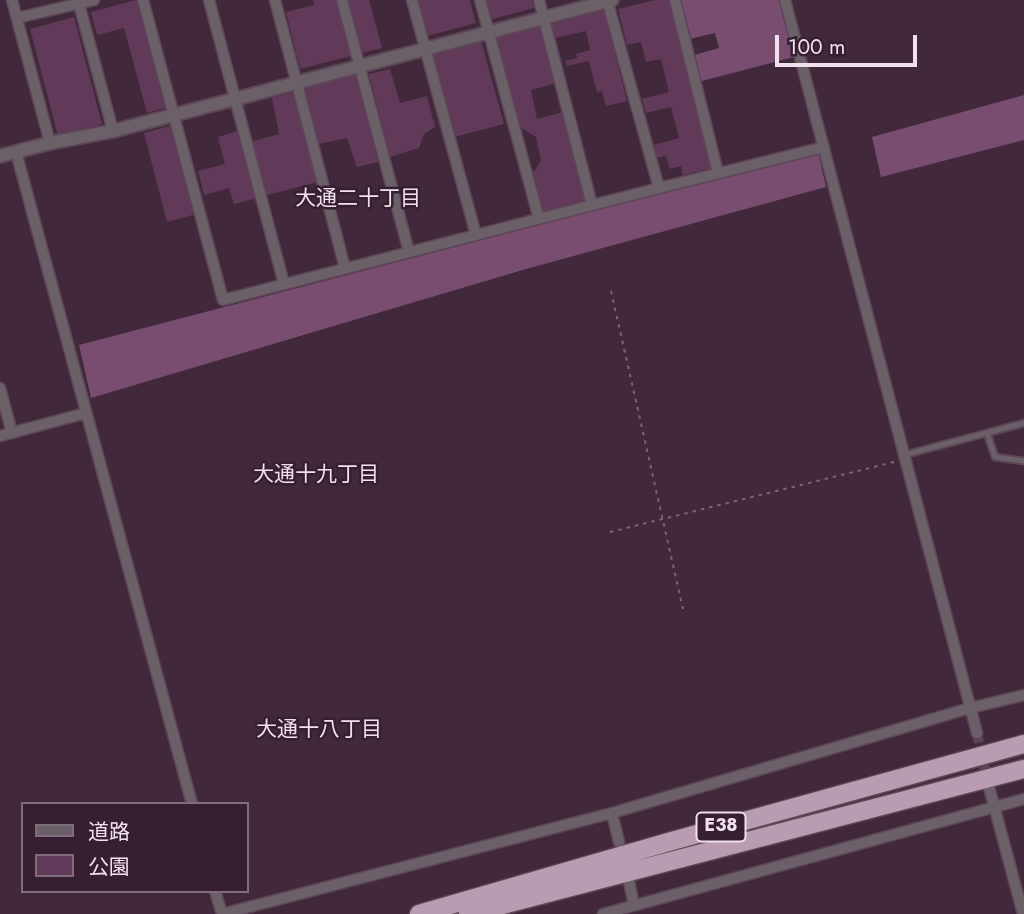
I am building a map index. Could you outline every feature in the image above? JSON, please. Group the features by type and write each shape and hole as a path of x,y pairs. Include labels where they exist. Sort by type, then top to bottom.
{"highway":[{"name":"E38","path":"419,914 685,837 1024,744"},
{"name":"E38","path":"468,914 1024,769"}],"street":[{"path":"12,0 50,143"},
{"path":"17,19 94,0"},
{"path":"143,0 223,300 824,147"},
{"path":"208,0 284,284"},
{"path":"275,0 345,268"},
{"path":"342,0 409,252"},
{"path":"412,0 476,235"},
{"path":"480,0 539,219"},
{"path":"539,0 592,205"},
{"path":"0,156 113,131 609,0 659,188"},
{"path":"675,0 718,173"},
{"path":"785,0 977,733"},
{"path":"79,2 113,131"},
{"path":"16,152 191,802"},
{"path":"0,388 12,433"},
{"path":"0,436 86,413"},
{"path":"216,893 222,914 612,813 970,708 1024,695"},
{"path":"989,788 1023,914"},
{"path":"603,914 1024,799"},
{"path":"612,813 619,842"},
{"path":"629,882 634,905"}],"lane":[{"path":"905,457 1024,423"},
{"path":"988,433 995,457 1024,461"}],"path":[{"path":"611,291 683,609"},
{"path":"610,532 905,457"}],"green space":[{"path":"140,0 168,107 147,113 124,28 97,35 91,12"},
{"path":"313,0 336,0 351,56 300,69 286,12 314,5"},
{"path":"347,0 369,0 382,48 362,53"},
{"path":"417,0 470,0 476,23 427,36"},
{"path":"484,0 532,0 534,8 489,20"},
{"path":"655,0 670,0 712,168 683,175 681,166 670,169 666,156 656,158 653,145 679,138 671,107 646,113 642,99 669,92 661,59 646,62 641,42 627,45 618,9"},
{"path":"604,10 627,101 606,106 602,91 597,92 589,61 567,66 565,61 590,50 586,31 555,38 551,24"},
{"path":"74,17 102,124 58,136 30,29"},
{"path":"541,27 556,83 531,90 537,119 564,112 587,202 540,214 531,176 541,161 536,137 518,126 494,38"},
{"path":"481,41 504,124 454,137 431,55"},
{"path":"390,69 400,103 427,96 435,127 424,134 419,148 390,157 369,74"},
{"path":"357,74 378,162 357,167 347,138 318,144 301,88"},
{"path":"294,92 318,182 264,196 250,142 279,134 272,98"},
{"path":"173,125 196,214 167,222 144,133"},
{"path":"238,131 257,198 234,204 229,188 204,195 198,171 225,164 218,137"}],"shaded area":[{"path":"679,0 779,0 794,57 698,82 691,56 719,48 715,33 689,39"},
{"path":"1024,95 1024,140 881,177 872,137"},
{"path":"818,152 826,187 526,269 91,398 79,345"}],"tunnel":[{"path":"977,733 987,781"}],"district":[{"name":"大通二十丁目","path":"358,200"},
{"name":"大通十九丁目","path":"316,476"},
{"name":"大通十八丁目","path":"319,731"}]}
